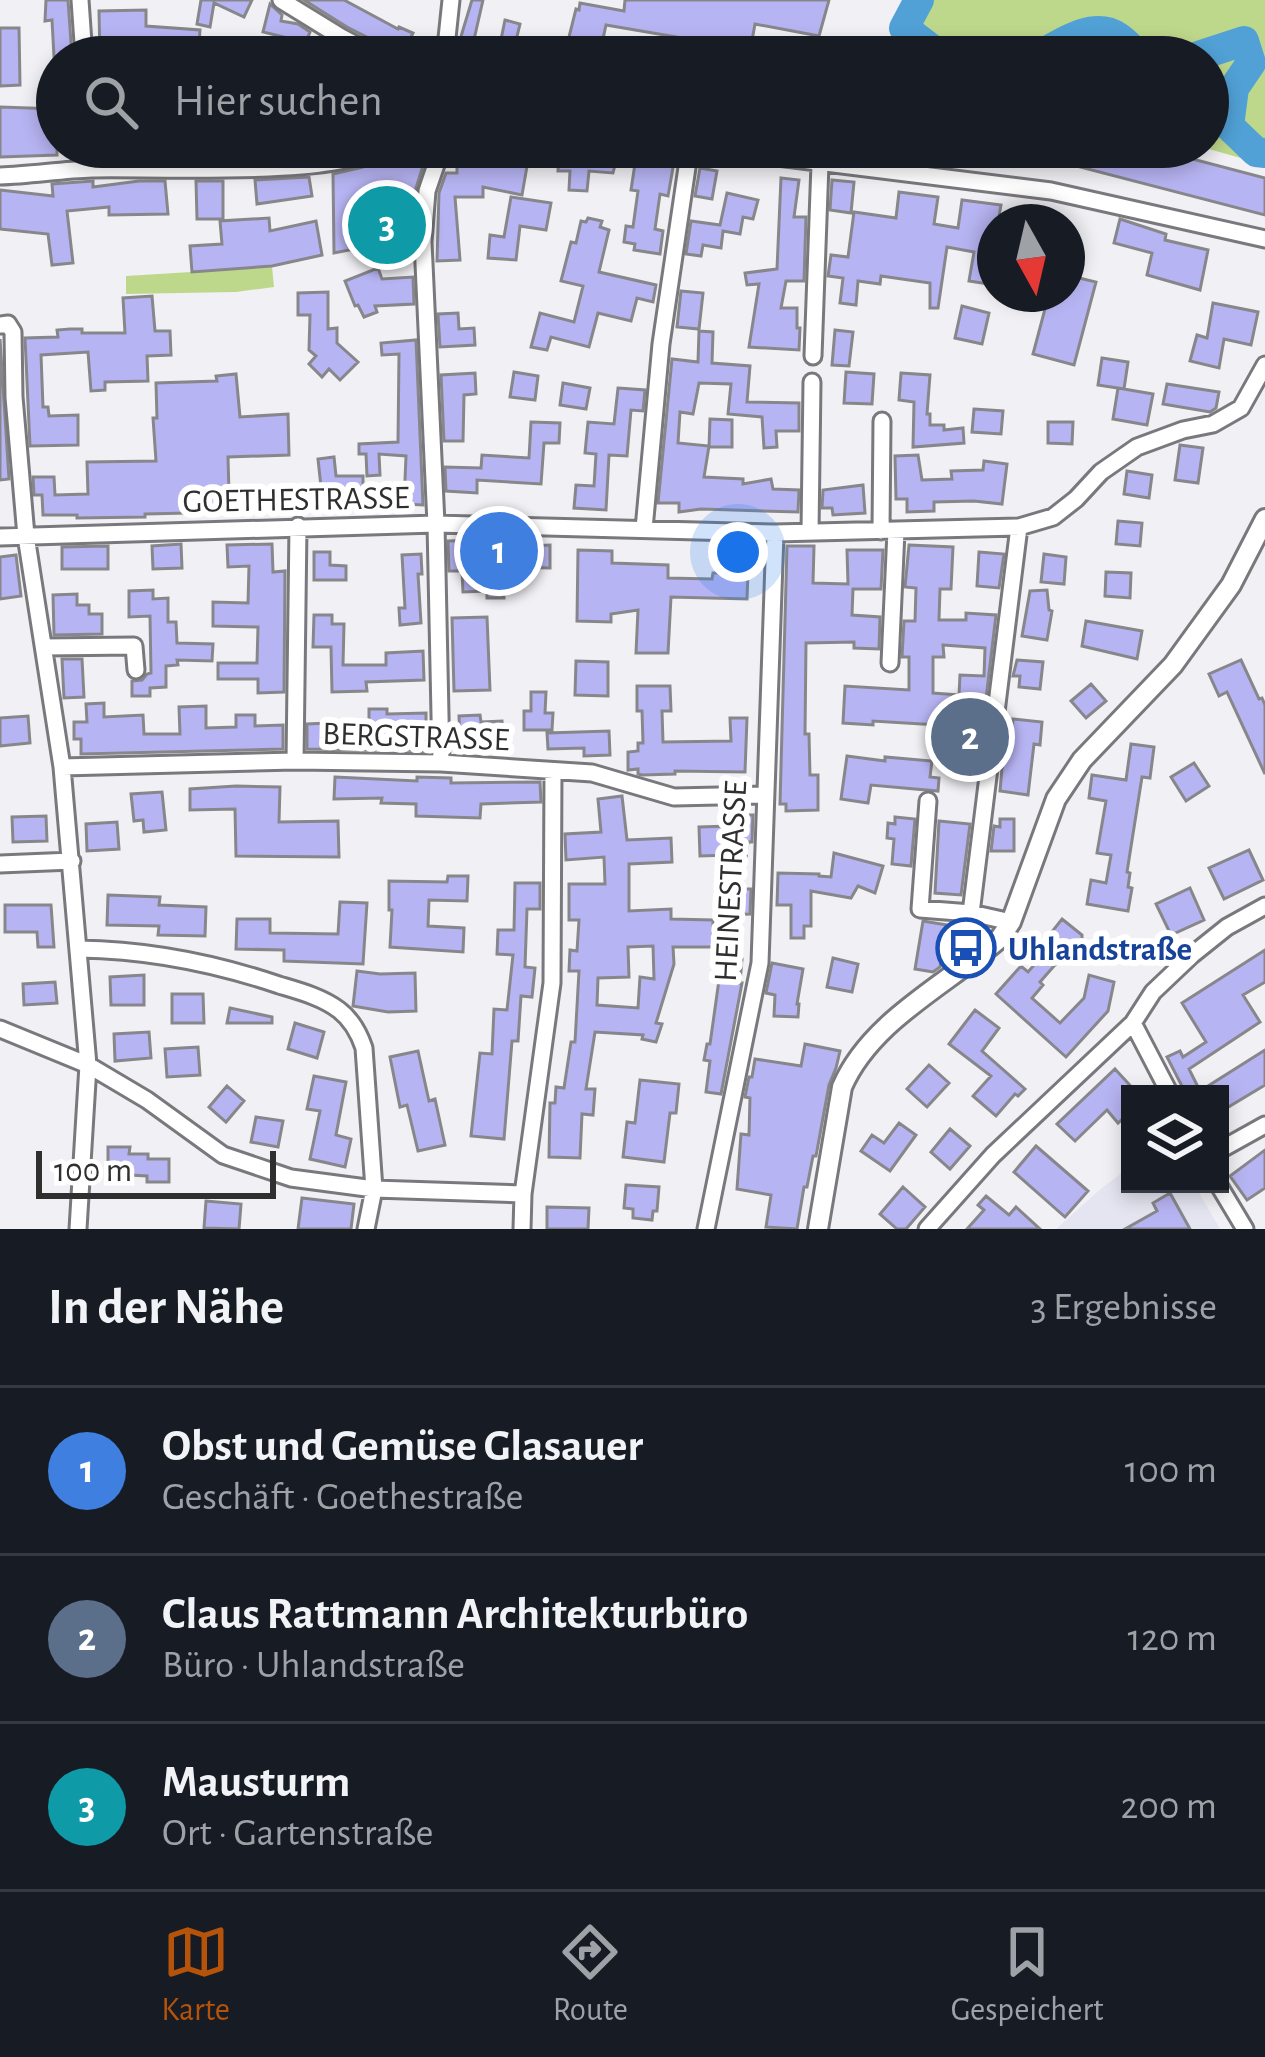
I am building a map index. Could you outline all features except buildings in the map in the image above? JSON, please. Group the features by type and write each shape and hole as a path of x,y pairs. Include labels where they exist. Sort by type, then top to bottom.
{"street":[{"path":"80,0 83,36"},
{"path":"281,0 338,36"},
{"path":"447,36 451,0"},
{"path":"0,176 94,169 263,168"},
{"path":"435,168 423,242 441,763"},
{"path":"644,529 661,344 690,168"},
{"path":"813,356 820,168"},
{"path":"854,168 1051,191 1265,239"},
{"path":"4,325 14,332 14,397 26,536 72,861 88,1065 78,1229"},
{"name":"GOETHESTRASSE","path":"0,537 436,524 775,532 1019,527 1053,517 1101,472 1137,447 1213,424 1241,408 1265,365"},
{"path":"810,532 812,382"},
{"path":"882,421 890,663"},
{"path":"818,1229 842,1087 851,1066 892,1023 1000,938 1011,922 1056,799 1082,760 1173,665 1204,624 1232,585 1265,519"},
{"path":"296,761 298,526"},
{"path":"971,913 1019,527"},
{"name":"HEINESTRASSE","path":"706,1229 760,963 775,532"},
{"path":"44,647 134,646 136,670"},
{"name":"BERGSTRASSE","path":"62,767 441,763 592,773 674,797 764,795"},
{"path":"522,1229 552,982 553,771"},
{"path":"928,801 920,909 1011,922"},
{"path":"0,864 72,861"},
{"path":"927,1229 993,1155 1133,1023 1154,992 1192,955 1227,927 1265,906"},
{"path":"79,949 134,951 245,973 339,1010 356,1028 364,1048 374,1189 366,1229"},
{"path":"1133,1023 1165,1085"},
{"path":"0,1029 88,1065 147,1100 223,1155 291,1178 374,1189 523,1194"},
{"path":"1229,1145 1265,1125"},
{"path":"1224,1193 1245,1229"}],"shaded area":[{"path":"1121,1174 1121,1193 1199,1193 1220,1229 1056,1229"}],"green space":[{"path":"916,0 1265,0 1265,165 1229,155 1229,36 900,36"},
{"path":"272,267 274,287 126,294 126,276"}],"waterway":[{"path":"914,36 904,28 919,0"},
{"path":"1077,36 1098,31 1116,36"},
{"path":"1229,46 1244,41 1251,63 1234,88 1229,126"},
{"path":"1229,126 1256,152 1265,153"}],"place":[{"name":"Mausturm","path":"387,225"},
{"name":"Obst und Gemüse Glasauer","path":"499,551"},
{"name":"Claus Rattmann Architekturbüro","path":"970,737"},
{"name":"Uhlandstraße","path":"966,948"}]}
